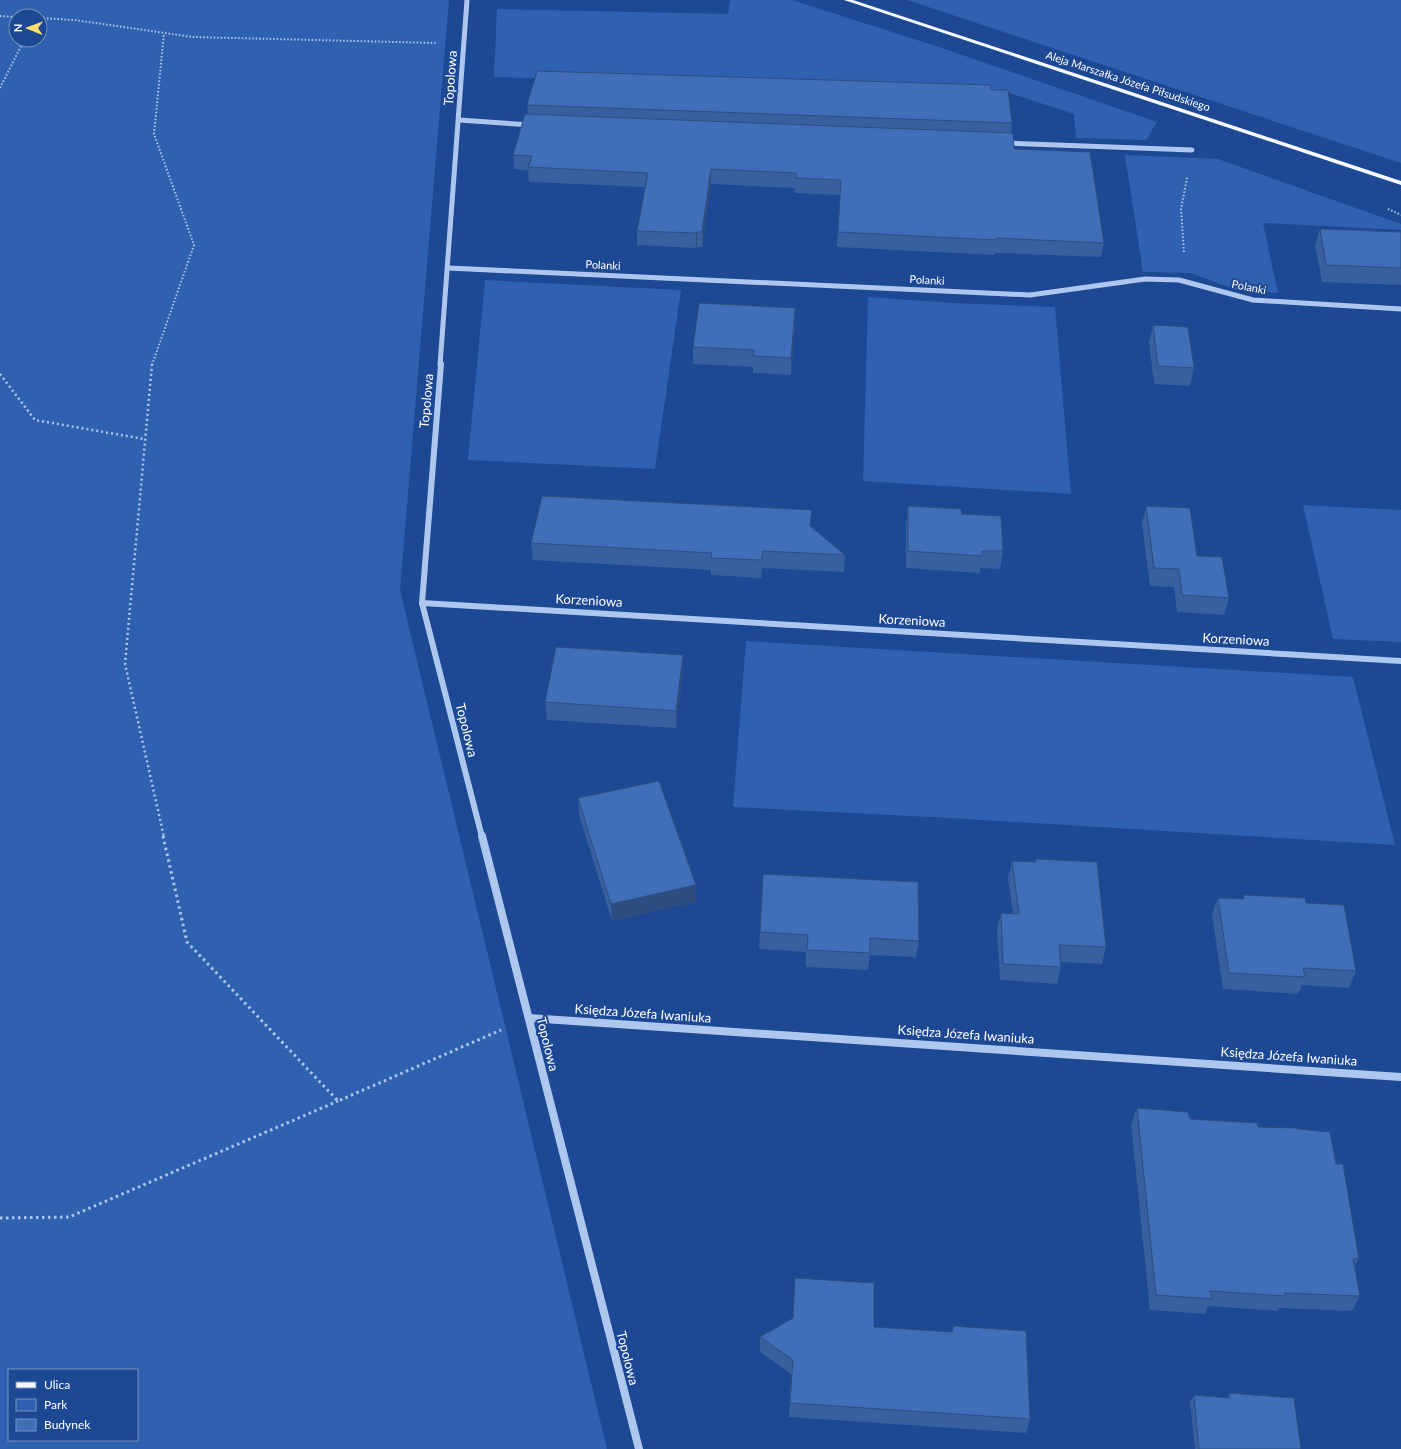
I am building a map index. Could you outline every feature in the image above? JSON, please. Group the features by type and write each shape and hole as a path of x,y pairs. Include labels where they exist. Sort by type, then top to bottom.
{"main road":[{"name":"Aleja Marszałka Józefa Piłsudskiego","path":"847,0 1401,183"}],"street":[{"name":"Topolowa","path":"467,0 422,602 639,1449"},
{"path":"459,120 538,126"},
{"path":"1001,142 1192,150"},
{"name":"Polanki","path":"448,268 1030,295 1145,279 1179,280 1253,300 1401,309"},
{"name":"Korzeniowa","path":"422,602 1401,661"},
{"name":"Księdza Józefa Iwaniuka","path":"529,1018 1401,1077"}],"path":[{"path":"48,18 74,20 193,37 464,43"},
{"path":"164,33 154,134 194,245 151,367 125,664 187,942 338,1101"},
{"path":"0,88 20,48"},
{"path":"1179,280 1184,253 1181,209 1192,150"},
{"path":"0,374 35,420 144,439"},
{"path":"0,1218 69,1217 529,1018"}],"green space":[{"path":"0,0 449,0 400,590 607,1449 0,1449"},
{"path":"730,0 792,0 942,48 1157,122 1146,140 1076,138 1074,114 1006,92 494,77 497,9 728,14"},
{"path":"907,0 1401,0 1401,163 1340,143"},
{"path":"1125,155 1218,159 1401,224 1401,230 1263,223 1278,293 1237,290 1190,273 1143,272"},
{"path":"485,280 681,290 655,469 468,460"},
{"path":"868,297 953,303 1055,307 1071,494 863,481"},
{"path":"1303,505 1401,510 1401,642 1333,639"},
{"path":"746,641 1353,677 1395,845 949,818 733,807"}],"building":[{"path":"537,71 991,85 991,90 1008,90 1012,123 527,105"},
{"path":"525,114 1013,133 1014,149 1090,152 1104,243 996,238 996,240 838,232 841,180 796,178 796,173 711,169 702,232 637,231 648,173 528,167 532,156 513,155"},
{"path":"1320,229 1401,232 1401,268 1326,265"},
{"path":"699,303 795,308 791,358 753,356 754,350 693,347"},
{"path":"1153,325 1188,327 1194,368 1158,366"},
{"path":"542,496 812,510 810,526 845,555 763,551 762,560 711,558 712,553 531,543"},
{"path":"908,506 961,509 962,514 1001,516 1003,551 982,551 982,556 908,551"},
{"path":"1146,506 1190,508 1197,556 1222,557 1229,598 1182,595 1179,569 1154,568"},
{"path":"556,647 683,655 676,711 545,702"},
{"path":"659,781 696,885 611,904 578,798"},
{"path":"1036,859 1097,862 1106,947 1059,945 1061,967 1003,964 1001,913 1019,914 1012,861 1036,862"},
{"path":"763,874 918,882 919,941 870,938 870,953 807,950 808,935 760,932"},
{"path":"1244,895 1305,898 1306,903 1344,905 1356,971 1303,968 1305,977 1229,973 1218,898 1244,899"},
{"path":"1137,1108 1188,1112 1190,1119 1257,1123 1258,1127 1297,1128 1330,1132 1336,1164 1343,1164 1359,1259 1353,1259 1360,1296 1285,1293 1285,1296 1210,1291 1212,1299 1156,1295"},
{"path":"795,1278 874,1283 874,1327 953,1332 953,1326 1026,1331 1030,1419 790,1403 793,1360 760,1337 793,1318"},
{"path":"1229,1393 1294,1398 1301,1449 1199,1449 1194,1395 1230,1398"}]}
